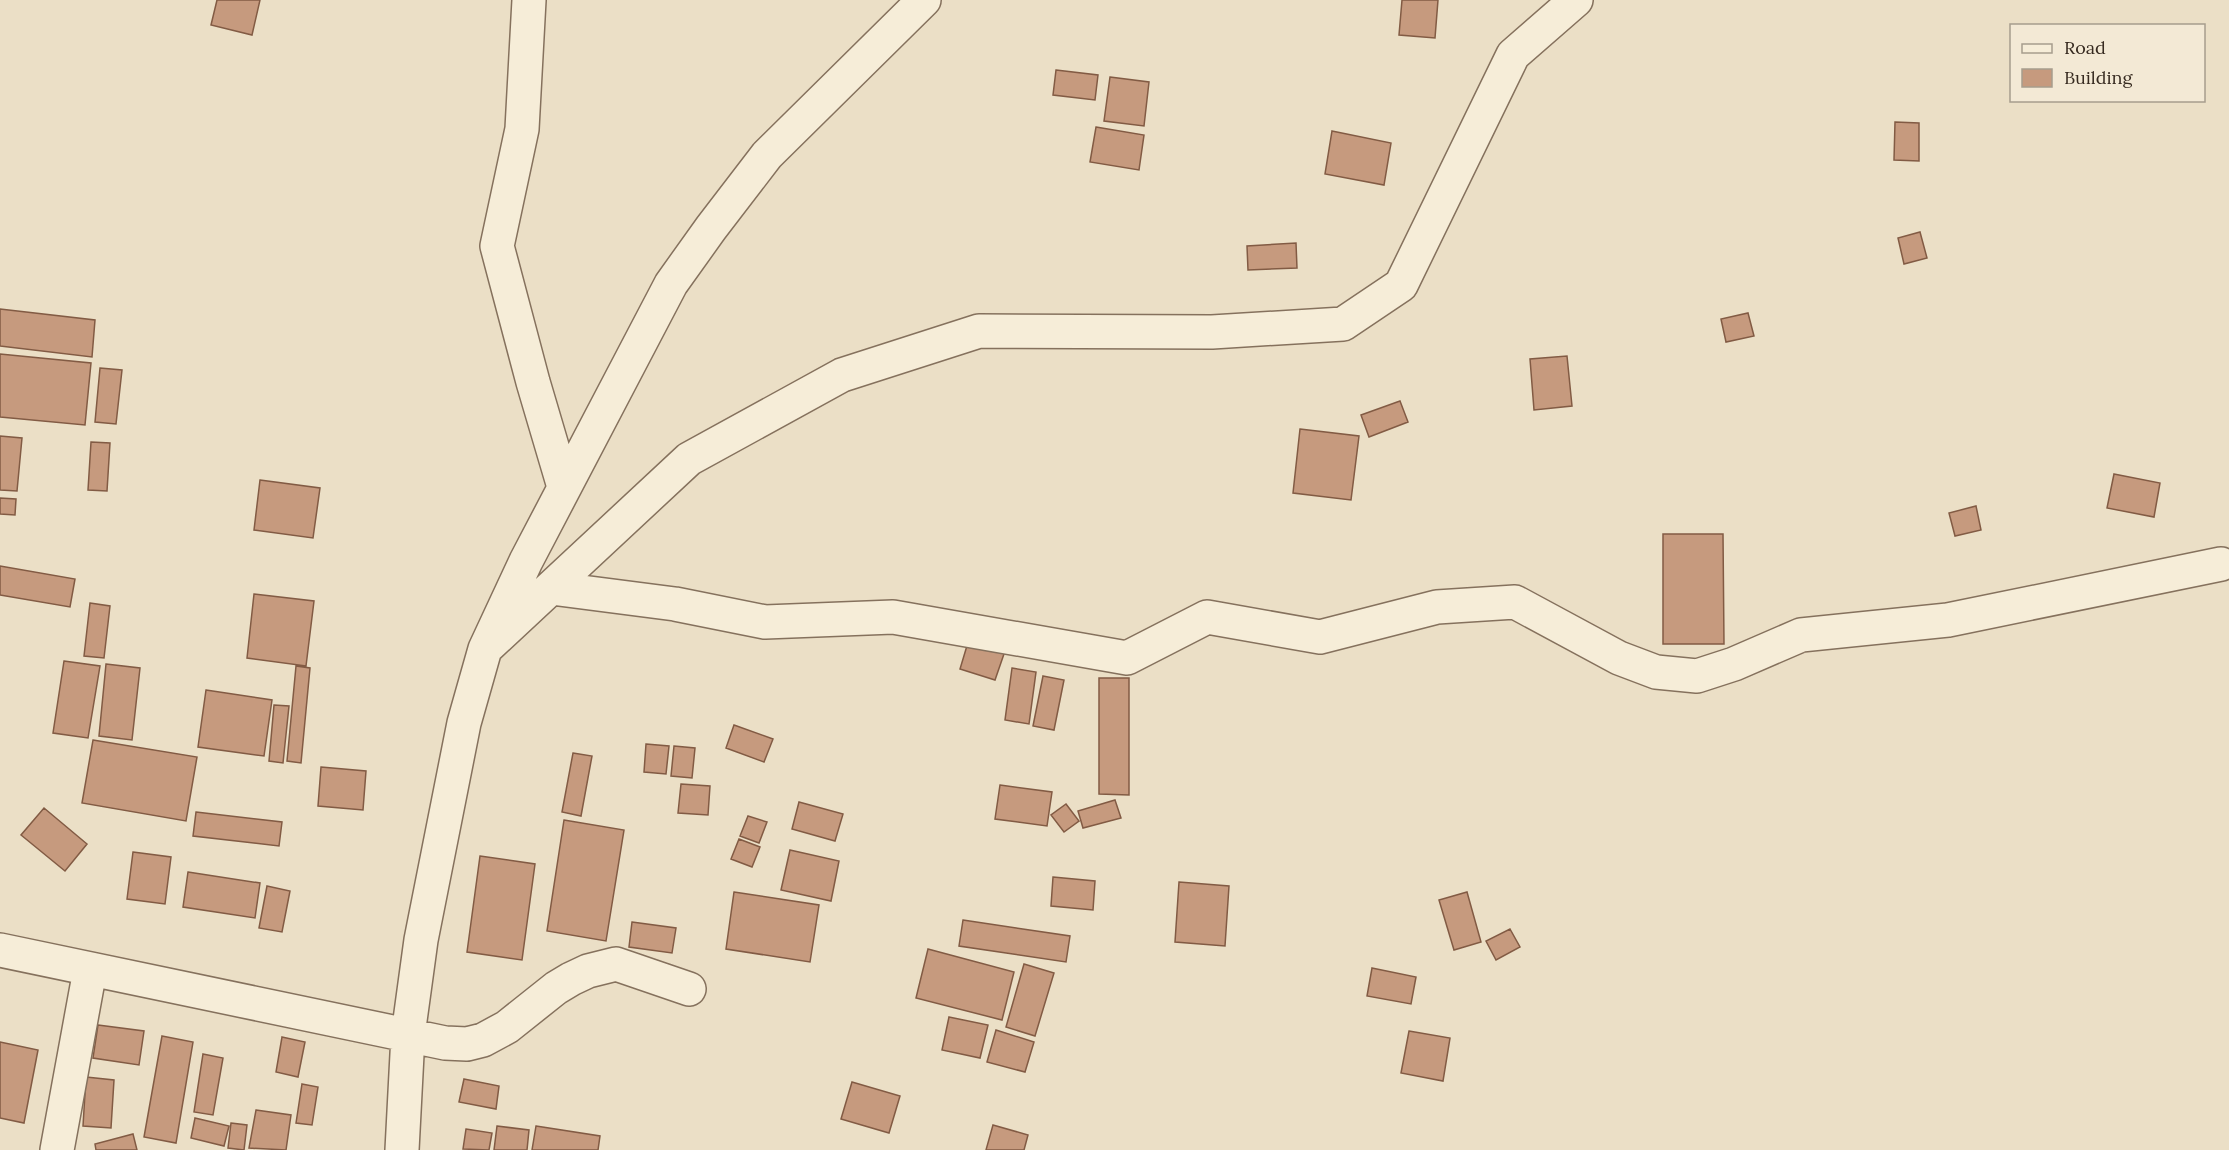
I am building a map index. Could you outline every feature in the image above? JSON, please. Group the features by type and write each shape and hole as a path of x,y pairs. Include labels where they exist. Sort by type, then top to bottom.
{"street":[{"path":"529,0 522,129 497,246 564,488"},
{"path":"402,1150 408,1035 421,940 464,723 485,649 526,561 615,395 671,284 767,155 924,0"},
{"path":"485,649 689,459 842,375 979,331 1212,332 1343,324 1401,285 1513,55 1576,0"},
{"path":"551,588 675,604 765,622 893,617 1127,658 1207,617 1320,637 1437,607 1515,602 1619,658 1656,672 1697,676 1734,664 1801,635 1948,620 2221,564"},
{"path":"0,950 445,1043 467,1044 483,1040 507,1027 571,979 588,971 616,964 689,989"},
{"path":"57,1150 90,970"}],"building":[{"path":"217,0 260,0 252,35 211,25"},
{"path":"1402,0 1438,0 1435,38 1399,35"},
{"path":"1056,70 1098,75 1095,100 1053,95"},
{"path":"1110,77 1149,82 1144,126 1104,121"},
{"path":"1895,122 1919,123 1919,161 1894,160"},
{"path":"1096,127 1144,135 1139,170 1090,162"},
{"path":"1332,131 1391,143 1384,185 1325,174"},
{"path":"1920,232 1927,258 1904,264 1898,238"},
{"path":"1296,243 1297,268 1248,270 1247,246"},
{"path":"0,309 95,320 92,357 0,346"},
{"path":"1748,313 1754,336 1726,342 1721,319"},
{"path":"0,354 91,363 85,425 0,417"},
{"path":"1567,356 1572,406 1534,410 1530,359"},
{"path":"100,368 122,370 116,424 95,422"},
{"path":"1400,401 1408,422 1369,437 1361,415"},
{"path":"1300,429 1359,436 1351,500 1293,493"},
{"path":"0,436 22,438 17,491 0,490"},
{"path":"91,442 110,443 107,491 88,490"},
{"path":"2114,474 2160,483 2154,517 2107,508"},
{"path":"260,480 320,488 313,538 254,530"},
{"path":"0,498 16,499 15,515 0,514"},
{"path":"1976,506 1981,530 1955,536 1949,513"},
{"path":"1663,534 1723,534 1724,644 1663,644"},
{"path":"0,566 75,579 70,607 0,595"},
{"path":"254,594 314,601 306,666 247,658"},
{"path":"90,603 110,606 104,658 84,656"},
{"path":"969,639 1005,651 995,680 960,669"},
{"path":"64,661 100,666 88,738 53,733"},
{"path":"106,664 140,668 132,740 99,736"},
{"path":"296,666 310,668 301,763 287,761"},
{"path":"1012,668 1036,672 1029,724 1005,720"},
{"path":"1043,676 1064,680 1054,730 1033,726"},
{"path":"1099,678 1129,678 1129,795 1099,794"},
{"path":"206,690 272,700 264,756 198,747"},
{"path":"274,705 289,706 283,763 269,761"},
{"path":"734,725 773,739 764,762 726,748"},
{"path":"93,740 197,757 186,821 82,803"},
{"path":"646,744 669,746 666,774 644,772"},
{"path":"674,746 695,748 692,778 671,776"},
{"path":"573,753 592,756 581,816 562,812"},
{"path":"321,767 366,771 363,810 318,806"},
{"path":"681,784 710,786 708,815 678,813"},
{"path":"1000,785 1052,792 1047,826 995,819"},
{"path":"1115,800 1121,818 1083,828 1078,811"},
{"path":"799,802 843,814 835,841 792,829"},
{"path":"1066,804 1079,821 1064,832 1051,815"},
{"path":"44,808 87,844 65,871 21,835"},
{"path":"196,812 282,822 279,846 193,836"},
{"path":"748,816 767,822 759,843 740,836"},
{"path":"564,820 624,830 606,941 547,931"},
{"path":"739,839 760,847 752,867 731,859"},
{"path":"790,850 839,861 831,901 781,890"},
{"path":"133,852 171,857 165,904 127,899"},
{"path":"480,856 535,864 522,960 467,952"},
{"path":"188,872 260,883 255,918 183,907"},
{"path":"1053,877 1095,881 1093,910 1051,906"},
{"path":"1179,882 1229,886 1225,946 1175,942"},
{"path":"267,886 290,891 282,932 259,928"},
{"path":"734,892 819,905 810,962 726,949"},
{"path":"1467,892 1481,942 1454,950 1439,900"},
{"path":"963,920 1070,936 1066,962 959,946"},
{"path":"632,922 676,928 672,953 629,947"},
{"path":"1510,929 1520,947 1496,960 1486,941"},
{"path":"928,949 1014,972 1002,1020 916,998"},
{"path":"1024,964 1054,973 1035,1036 1006,1027"},
{"path":"1372,968 1416,977 1411,1004 1367,996"},
{"path":"949,1017 988,1025 980,1058 942,1050"},
{"path":"98,1025 144,1031 139,1065 93,1058"},
{"path":"996,1030 1034,1042 1025,1072 987,1062"},
{"path":"1409,1031 1450,1038 1443,1081 1401,1073"},
{"path":"162,1036 193,1042 176,1143 144,1137"},
{"path":"282,1037 305,1042 298,1077 276,1072"},
{"path":"0,1042 38,1050 24,1123 0,1118"},
{"path":"203,1054 223,1058 213,1115 194,1112"},
{"path":"86,1077 114,1080 111,1128 83,1126"},
{"path":"464,1079 499,1086 496,1109 459,1102"},
{"path":"852,1082 900,1096 889,1133 841,1119"},
{"path":"302,1084 318,1087 312,1125 296,1123"},
{"path":"256,1110 291,1115 286,1150 249,1148"},
{"path":"195,1118 229,1126 224,1146 191,1138"},
{"path":"231,1123 247,1125 244,1150 228,1148"},
{"path":"993,1125 1028,1135 1024,1150 986,1150"},
{"path":"497,1126 529,1130 527,1150 494,1150"},
{"path":"536,1126 600,1136 598,1150 532,1150"},
{"path":"466,1129 492,1133 489,1150 463,1149"},
{"path":"133,1134 137,1150 96,1150 95,1144"}]}
